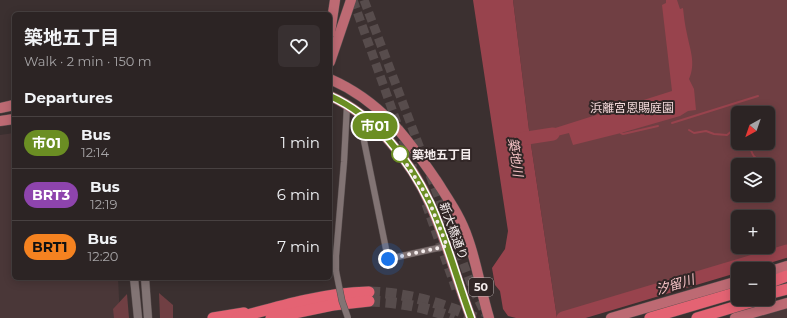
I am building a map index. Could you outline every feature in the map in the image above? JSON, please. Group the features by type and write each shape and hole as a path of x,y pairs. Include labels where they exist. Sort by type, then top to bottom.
{"highway":[{"path":"775,281 787,276"},
{"path":"775,283 787,280"},
{"path":"775,293 787,288"},
{"path":"775,295 787,292"},
{"path":"650,318 731,295"},
{"path":"659,318 731,295"},
{"path":"237,318 321,307 369,297"},
{"path":"688,318 731,305"},
{"path":"697,318 737,306"},
{"path":"213,318 268,314"}],"main road":[{"path":"332,20 335,0"},
{"path":"332,56 351,0"},
{"name":"新大橋通り","path":"332,80 362,96 388,117 413,146 448,198 461,221 468,238 489,318"},
{"name":"新大橋通り","path":"332,97 360,114 381,132 412,171 430,204 447,246 471,318"},
{"path":"0,108 12,105"},
{"path":"0,121 12,119"},
{"path":"775,270 787,266"},
{"path":"611,318 731,282"},
{"path":"735,318 787,303"}],"street":[{"path":"347,105 336,271 340,294 348,318"},
{"path":"360,114 361,126 388,259 447,246"},
{"path":"134,280 138,318"},
{"path":"145,280 148,318"}],"shaded area":[{"path":"12,133 12,280 118,280 120,318 0,318 0,135"},
{"path":"787,306 787,318 747,318"}],"green space":[{"name":"浜離宮恩賜庭園","path":"513,0 787,0 787,249 775,253 775,210 731,210 731,254 770,254 744,262 731,262 731,266 557,318 530,138"},
{"path":"159,293 173,305 173,318 160,318"},
{"path":"127,294 129,318 114,318 113,309"}],"water":[{"name":"築地川","path":"473,0 513,0 530,138 557,318 516,318 508,316 503,309 500,291 495,285 492,268 505,249 508,231"},
{"path":"666,0 677,0 680,9 683,8 692,62 689,79 694,89 696,110 688,111 680,116 621,133 573,145 569,133 553,137 552,129 672,91 662,5 666,3"}],"waterway":[{"path":"672,123 758,96"},
{"path":"621,133 623,134 658,126"},
{"path":"689,130 694,133 706,131 714,134 727,135 731,132"},
{"name":"築地川","path":"514,140 553,134"},
{"path":"751,150 752,154 756,158"},
{"name":"汐留川","path":"563,318 787,251"}],"tunnel":[{"path":"353,0 413,168"},
{"path":"364,0 424,159"},
{"path":"430,175 473,289 486,315"},
{"path":"426,204 457,292"},
{"path":"369,292 397,294 437,303 476,318"},
{"path":"369,301 412,306 454,318"}],"bus line":[{"name":"市01","path":"332,97 360,114 381,132 412,171 423,189 438,222 471,318"}],"place":[{"name":"築地五丁目","path":"400,154"}],"route":[{"path":"388,259 447,246 427,196 400,154"}]}
